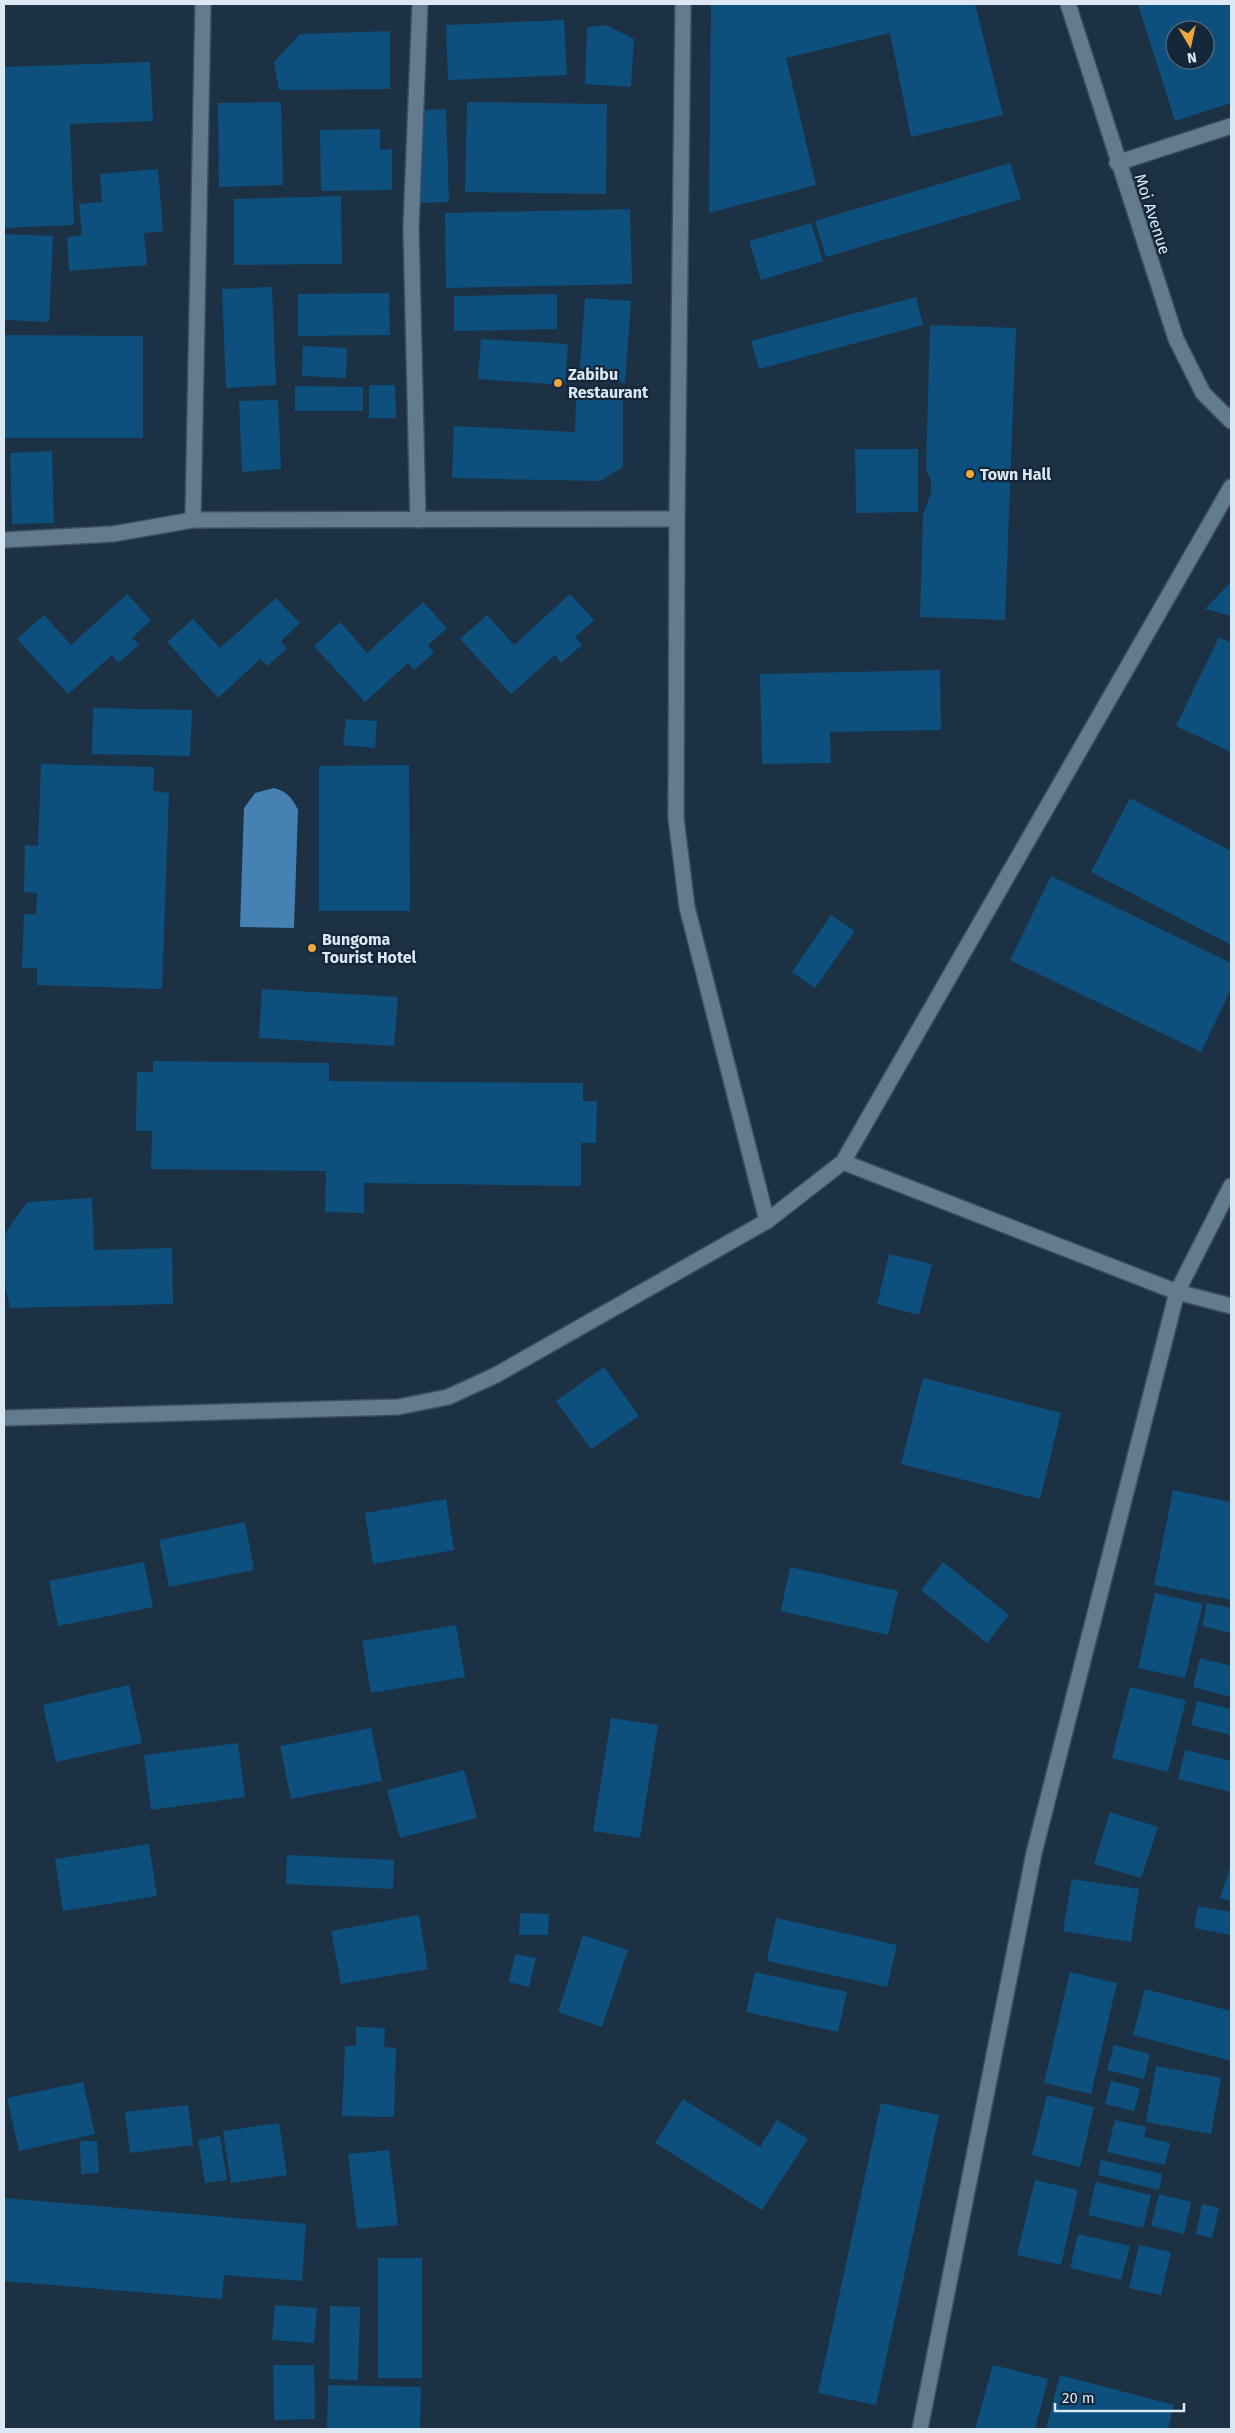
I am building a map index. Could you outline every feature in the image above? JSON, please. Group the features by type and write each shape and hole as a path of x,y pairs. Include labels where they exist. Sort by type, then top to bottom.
{"street":[{"path":"193,520 203,4"},
{"path":"418,520 411,227 420,4"},
{"path":"683,4 677,519 676,818 687,907 767,1221"},
{"name":"Moi Avenue","path":"1068,4 1117,163 1176,338 1203,394 1231,421"},
{"path":"1117,163 1231,126"},
{"path":"4,1418 398,1407 448,1397 496,1376 767,1221 844,1162 1231,487"},
{"path":"4,540 113,534 193,520 677,519"},
{"path":"844,1162 1177,1292 1231,1306"},
{"path":"920,2429 1034,1853 1177,1292 1231,1186"}],"water":[{"path":"274,788 289,796 298,810 294,928 240,927 244,808 255,793"}],"building":[{"path":"711,4 975,4 1003,115 911,137 890,33 786,58 816,185 709,213"},
{"path":"1138,4 1231,4 1231,103 1175,121"},
{"path":"564,20 567,75 448,80 446,25"},
{"path":"606,25 634,39 631,87 585,84 587,27"},
{"path":"390,31 390,89 279,90 274,62 300,34"},
{"path":"150,62 153,121 70,124 74,225 4,228 4,67"},
{"path":"281,102 283,185 219,187 218,103"},
{"path":"467,102 607,104 606,194 465,192"},
{"path":"446,109 449,202 421,203 419,110"},
{"path":"380,129 380,150 392,149 392,190 321,191 320,130"},
{"path":"1010,163 1021,199 826,257 815,221"},
{"path":"158,169 163,231 144,233 147,265 69,271 67,237 82,235 79,204 102,202 100,174"},
{"path":"341,196 342,264 234,265 234,199"},
{"path":"630,209 632,284 446,288 445,213"},
{"path":"811,223 823,261 761,280 749,241"},
{"path":"4,234 53,236 49,322 4,320"},
{"path":"272,287 276,385 226,388 222,289"},
{"path":"389,293 390,335 298,336 298,294"},
{"path":"557,294 557,329 454,331 454,296"},
{"path":"916,297 923,325 759,369 751,341"},
{"path":"585,298 631,301 625,383 579,379"},
{"name":"Town Hall","path":"930,325 1016,328 1005,620 920,617 923,515 931,492 931,480 926,469"},
{"path":"4,335 143,336 143,438 4,438"},
{"path":"481,339 568,344 565,385 478,379"},
{"path":"303,346 347,348 346,378 302,376"},
{"path":"369,385 395,385 396,418 369,418"},
{"path":"295,386 363,387 363,411 295,411"},
{"path":"576,394 623,396 623,467 600,481 452,478 454,426 575,432"},
{"path":"278,400 281,469 242,472 239,401"},
{"path":"855,449 918,449 918,512 856,513"},
{"path":"52,451 54,523 12,524 10,453"},
{"path":"1231,582 1231,616 1205,609"},
{"path":"127,594 151,620 132,638 139,645 118,663 112,655 68,694 17,639 44,615 71,645"},
{"path":"570,594 594,620 575,637 582,645 561,663 555,655 511,694 460,639 487,615 514,645"},
{"path":"276,598 300,623 281,641 287,649 267,666 260,659 218,698 167,642 193,619 220,648"},
{"path":"423,602 447,628 428,645 434,653 414,670 408,663 365,702 314,646 340,622 367,653"},
{"path":"1219,637 1231,643 1231,752 1176,726"},
{"path":"940,670 941,730 830,732 831,763 762,764 760,674"},
{"path":"93,708 192,710 190,756 92,754"},
{"path":"346,719 377,721 375,748 343,745"},
{"path":"41,764 154,767 153,791 169,793 162,989 37,985 37,968 22,968 24,914 36,914 37,893 24,892 25,845 38,846"},
{"path":"409,765 410,911 319,911 319,766"},
{"path":"1130,798 1231,851 1231,945 1091,872"},
{"path":"1051,876 1231,963 1231,989 1201,1052 1010,960"},
{"path":"831,915 855,931 815,988 792,972"},
{"path":"262,989 398,997 394,1046 259,1038"},
{"path":"153,1061 329,1063 329,1081 583,1083 583,1101 597,1101 596,1143 581,1143 581,1186 364,1183 364,1213 325,1212 326,1171 151,1169 152,1131 136,1131 137,1072 153,1072"},
{"path":"92,1198 94,1250 172,1248 173,1304 10,1308 4,1281 4,1235 27,1202"},
{"path":"889,1254 932,1264 919,1315 877,1304"},
{"path":"604,1367 639,1416 591,1449 556,1401"},
{"path":"923,1378 1061,1413 1040,1499 901,1464"},
{"path":"1173,1490 1231,1502 1231,1600 1154,1585"},
{"path":"446,1499 454,1550 373,1564 365,1513"},
{"path":"245,1522 254,1570 169,1587 159,1540"},
{"path":"144,1562 153,1607 58,1626 49,1581"},
{"path":"943,1562 1009,1615 987,1643 921,1590"},
{"path":"790,1567 898,1591 888,1635 781,1611"},
{"path":"1155,1593 1203,1604 1185,1678 1138,1668"},
{"path":"1207,1603 1231,1608 1231,1633 1202,1626"},
{"path":"456,1625 465,1677 371,1693 362,1641"},
{"path":"1200,1658 1231,1666 1231,1697 1193,1687"},
{"path":"129,1685 142,1743 56,1762 43,1705"},
{"path":"1130,1687 1186,1700 1168,1772 1112,1758"},
{"path":"1197,1701 1231,1709 1231,1735 1191,1725"},
{"path":"611,1718 658,1725 640,1838 593,1831"},
{"path":"371,1728 382,1781 291,1799 280,1746"},
{"path":"238,1743 245,1797 151,1810 144,1755"},
{"path":"1185,1750 1231,1761 1231,1792 1178,1779"},
{"path":"464,1770 477,1818 400,1838 387,1790"},
{"path":"1110,1812 1158,1827 1141,1878 1094,1864"},
{"path":"149,1844 157,1896 63,1911 55,1859"},
{"path":"287,1855 394,1860 393,1889 286,1884"},
{"path":"1231,1864 1231,1901 1220,1898"},
{"path":"1072,1879 1139,1889 1131,1942 1063,1931"},
{"path":"1198,1906 1231,1912 1231,1935 1194,1928"},
{"path":"520,1913 549,1914 548,1935 519,1935"},
{"path":"419,1915 428,1969 341,1984 331,1931"},
{"path":"776,1918 897,1945 887,1987 767,1961"},
{"path":"583,1935 628,1950 602,2027 558,2012"},
{"path":"515,1954 536,1958 529,1987 509,1982"},
{"path":"755,1972 847,1992 838,2032 746,2012"},
{"path":"1070,1972 1117,1983 1091,2094 1044,2083"},
{"path":"1145,1989 1231,2011 1231,2061 1133,2035"},
{"path":"356,2027 385,2028 384,2047 396,2048 394,2117 342,2116 345,2046 356,2046"},
{"path":"1114,2045 1150,2054 1144,2079 1107,2070"},
{"path":"1156,2066 1221,2078 1211,2134 1146,2122"},
{"path":"1111,2081 1140,2088 1134,2111 1105,2104"},
{"path":"83,2082 95,2134 19,2151 7,2098"},
{"path":"1047,2095 1094,2107 1080,2167 1032,2155"},
{"path":"683,2099 760,2147 777,2120 808,2139 762,2210 655,2143"},
{"path":"881,2103 939,2115 876,2405 818,2393"},
{"path":"188,2105 193,2145 130,2153 125,2112"},
{"path":"1115,2120 1146,2127 1144,2137 1170,2143 1165,2165 1107,2152"},
{"path":"279,2123 287,2175 231,2183 223,2131"},
{"path":"220,2136 227,2180 205,2183 198,2140"},
{"path":"80,2141 97,2141 99,2173 81,2174"},
{"path":"389,2150 398,2225 357,2229 348,2154"},
{"path":"1101,2160 1162,2174 1159,2190 1098,2175"},
{"path":"1035,2180 1078,2190 1061,2265 1017,2255"},
{"path":"1096,2182 1151,2195 1143,2228 1088,2215"},
{"path":"1159,2194 1191,2202 1184,2234 1151,2226"},
{"path":"5,2198 306,2224 302,2281 224,2275 222,2299 4,2281"},
{"path":"1202,2204 1219,2208 1212,2238 1196,2234"},
{"path":"1078,2234 1130,2246 1121,2280 1070,2268"},
{"path":"1139,2245 1171,2252 1161,2295 1129,2288"},
{"path":"378,2258 422,2258 422,2378 378,2378"},
{"path":"275,2305 317,2308 314,2343 272,2340"},
{"path":"330,2306 360,2307 358,2380 329,2379"},
{"path":"273,2365 314,2365 315,2419 274,2420"},
{"path":"993,2365 1048,2379 1035,2429 975,2429"},
{"path":"1060,2375 1174,2405 1168,2429 1046,2429"},
{"path":"328,2385 421,2387 420,2429 327,2429"}],"place":[{"name":"Zabibu Restaurant","path":"558,383"},
{"name":"Town Hall","path":"970,474"},
{"name":"Bungoma Tourist Hotel","path":"312,948"}]}
